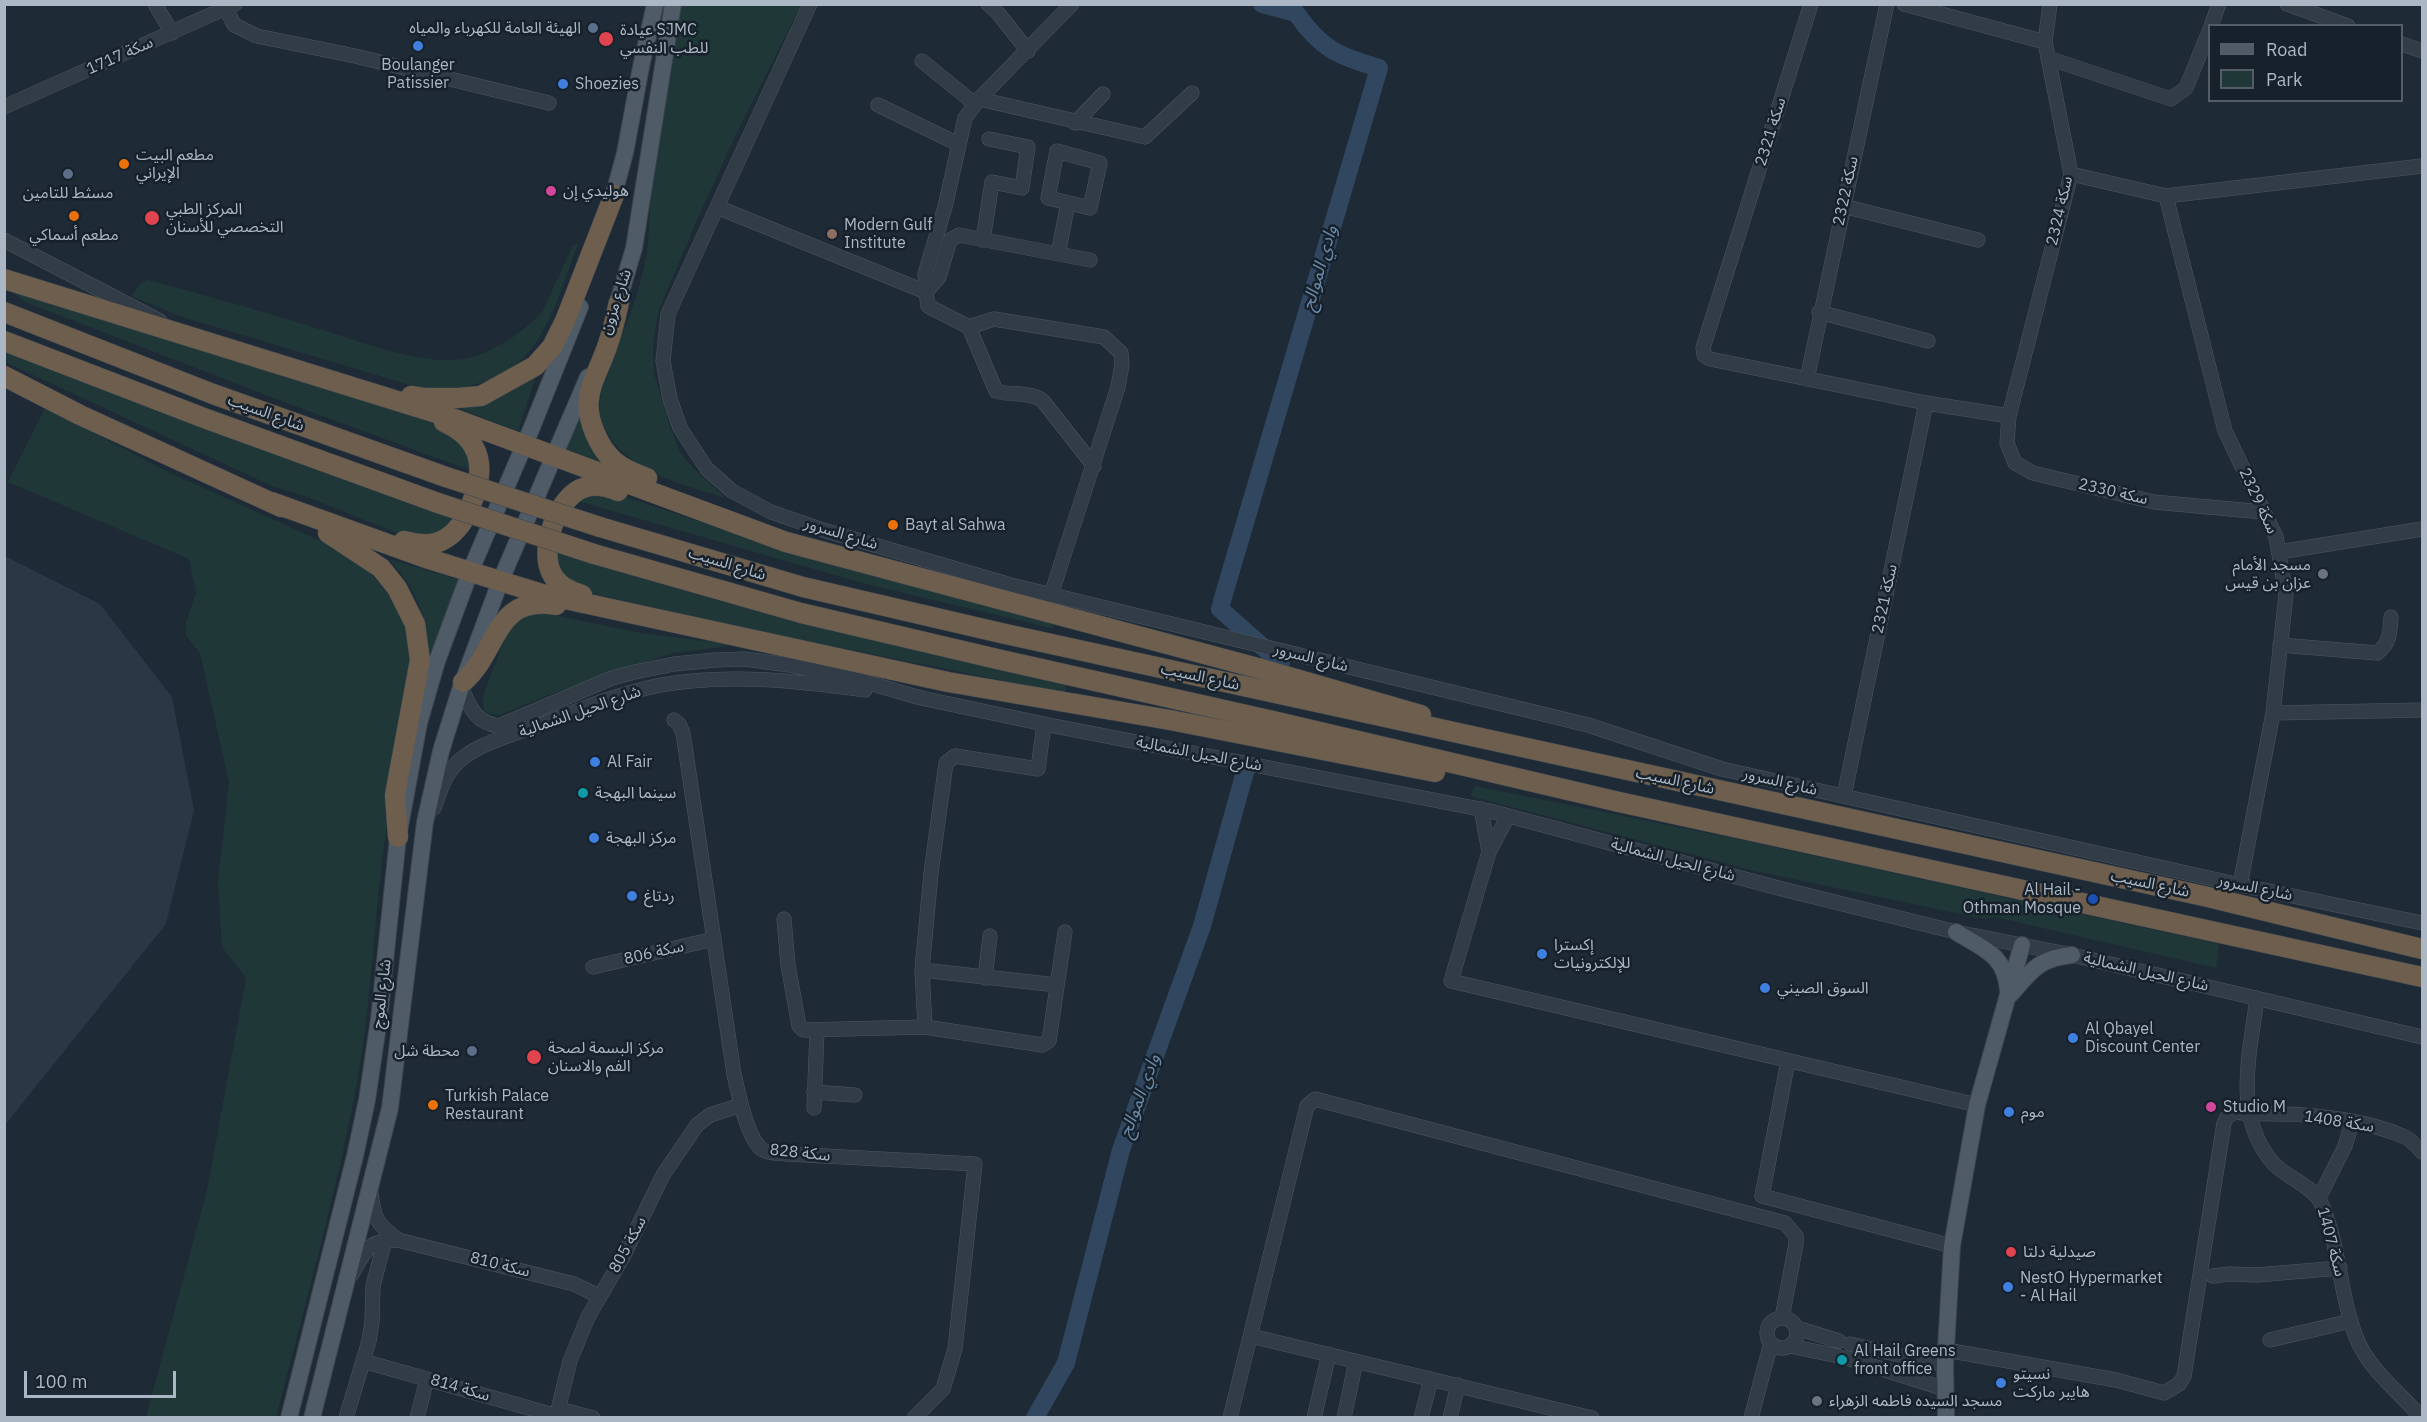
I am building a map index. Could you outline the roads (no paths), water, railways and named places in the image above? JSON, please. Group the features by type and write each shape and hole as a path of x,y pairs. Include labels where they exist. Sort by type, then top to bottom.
{"highway":[{"path":"350,384 424,399 457,399 481,396 536,366 552,347 565,321 614,195"},
{"path":"4,279 350,384 525,444 786,542 1386,703 1526,749"},
{"path":"619,302 613,330 588,400 590,417 605,451 614,462 627,470 750,519 786,542"},
{"name":"شارع السيب","path":"4,312 213,394 446,477 814,590 1526,749 2208,897 2422,949"},
{"name":"شارع السيب","path":"4,341 204,418 438,503 594,554 801,613 1619,802 2422,977"},
{"path":"4,376 80,415 271,502 348,545 381,568 397,588 415,624 420,660 395,795 398,837"},
{"path":"317,518 427,545 449,536 461,525 479,487 481,472 475,450 458,429 350,384"},
{"path":"640,615 610,602 569,591 558,583 552,574 547,559 547,545 557,516 570,495 584,487 597,485 677,509 711,514"},
{"path":"271,502 370,539 500,582 542,594 663,621 948,682 1170,720 1553,796 1585,801 1619,802"},
{"path":"462,685 481,663 504,620 517,608 544,603 630,622 663,621"}],"main road":[{"name":"شارع مزون","path":"470,572 525,444 591,278 625,153 655,4"},
{"name":"شارع مزون","path":"500,582 619,302 634,248 673,4"},
{"name":"شارع الموج","path":"289,1418 356,1156 367,1100 379,1019 398,837 417,732 429,687 470,572"},
{"name":"شارع الموج","path":"312,1418 390,1108 425,822 441,751 462,685 500,582"},
{"path":"1956,932 1998,960 2005,968 2008,997"},
{"path":"1946,1418 1946,1358 1952,1246 1977,1105 2022,945"},
{"path":"2008,997 2031,970 2045,960 2072,955"}],"street":[{"path":"156,4 172,33"},
{"name":"شارع السرور","path":"810,4 668,314 663,361 670,399 680,428 707,469 732,491 771,512 856,540 1051,595 1588,725 1722,769 2240,885 2422,923"},
{"path":"988,4 1028,51"},
{"path":"1072,4 977,102 965,118 945,207 925,274 928,306 969,327 996,391 1004,394 1037,396 1094,466"},
{"name":"سكة 2321","path":"1807,379 1710,359 1704,355 1703,348 1811,4"},
{"name":"سكة 2322","path":"1807,379 1819,312 1887,4"},
{"path":"1904,4 2044,42"},
{"name":"سكة 2324","path":"2009,416 2070,174 2044,42 2050,4"},
{"path":"2211,24 2219,4"},
{"path":"2287,4 2342,24"},
{"path":"231,6 234,25 257,36 354,56 549,103"},
{"name":"سكة 1717","path":"4,107 231,6"},
{"path":"2048,58 2171,99 2181,94 2186,88 2208,32"},
{"path":"2403,44 2422,51"},
{"path":"922,61 977,102 1145,137 1192,93"},
{"path":"1075,123 1103,94"},
{"path":"878,105 958,144"},
{"path":"983,240 992,182 1022,188 1028,147 989,139"},
{"path":"1057,151 1100,164 1090,208 1068,203 1048,198 1057,151"},
{"path":"2070,174 2166,196 2422,166"},
{"name":"سكة 2329","path":"2166,196 2225,431 2276,537 2286,595 2273,713 2240,885"},
{"path":"1058,254 1068,203"},
{"path":"1843,206 1978,240"},
{"path":"717,207 926,292"},
{"path":"926,292 939,277 950,240 959,235 1090,260"},
{"path":"4,240 194,338"},
{"path":"1819,312 1929,341"},
{"path":"969,327 994,320 1104,337 1121,353 1122,363 1094,466 1051,595"},
{"path":"1807,379 2009,416"},
{"name":"سكة 2321","path":"1844,796 1926,402"},
{"name":"سكة 2330","path":"2009,416 2007,443 2016,463 2033,473 2154,502 2263,512"},
{"path":"2278,552 2422,530"},
{"path":"2280,645 2377,653 2386,646 2390,637 2391,617"},
{"name":"شارع الحيل الشمالية","path":"462,685 478,719 488,725 499,726 612,678 635,672 674,664 745,659 789,665 862,681 921,698 1044,724 1481,809 1782,889 1956,932 2072,955 2422,1037"},
{"path":"624,694 627,682 635,672"},
{"name":"شارع الحيل الشمالية","path":"425,822 434,808 444,780 451,769 472,751 624,694 661,685 737,678 782,680 921,698"},
{"path":"2273,713 2422,710"},
{"name":"سكة 828","path":"674,720 683,733 734,1074 741,1105 754,1140 761,1149 767,1152 975,1164 955,1349 943,1389 914,1418"},
{"path":"925,1027 922,970 931,873 946,763 956,756 1038,769 1044,724"},
{"path":"1481,809 1489,852"},
{"path":"1508,816 1489,852 1451,981 1977,1105"},
{"path":"784,919 788,965 799,1026 803,1030 925,1027 1046,1044 1049,1041 1065,932"},
{"path":"985,978 990,936"},
{"name":"سكة 806","path":"593,967 714,939"},
{"path":"922,970 1057,985"},
{"name":"سكة 1407","path":"2257,998 2246,1093 2248,1115 2256,1138 2274,1165 2319,1198 2337,1252 2351,1321 2357,1339 2378,1372 2422,1418"},
{"path":"814,1108 818,1031"},
{"path":"1788,1061 1762,1196 1952,1246"},
{"path":"814,1092 855,1095"},
{"path":"1230,1418 1301,1129 1310,1101 1318,1100 1785,1223 1791,1227 1797,1244 1782,1318"},
{"name":"سكة 805","path":"558,1414 570,1360 588,1317 623,1257 663,1175 697,1125 710,1115 741,1105"},
{"name":"سكة 1408","path":"1946,1358 2116,1380 2164,1393 2170,1391 2184,1376 2224,1124 2227,1117 2235,1112 2248,1115 2278,1114 2317,1117 2376,1127 2408,1137 2422,1152"},
{"path":"2319,1198 2345,1146 2352,1123"},
{"name":"سكة 810","path":"370,1185 374,1216 392,1240 574,1284 599,1296"},
{"path":"344,1289 364,1251 377,1241 392,1240 373,1286 372,1322 346,1418"},
{"path":"2213,1276 2340,1268"},
{"path":"1945,1389 1842,1357 1790,1346 1780,1348 1771,1343 1767,1328 1773,1321 1782,1318 1791,1320 1797,1328 1845,1342 1946,1358"},
{"path":"2270,1340 2351,1321"},
{"path":"1790,1346 1796,1338 1797,1328"},
{"path":"1251,1335 1458,1385 1533,1411 1592,1418"},
{"path":"1751,1418 1771,1343"},
{"path":"1314,1418 1329,1354"},
{"name":"سكة 814","path":"363,1361 558,1414"},
{"path":"1344,1418 1356,1361"},
{"path":"417,1418 427,1379"},
{"path":"1421,1418 1431,1379"},
{"path":"1450,1418 1458,1385"},
{"path":"558,1414 593,1418"}],"waterway":[{"name":"وادي الموالح","path":"1222,601 1379,68 1332,50 1314,35 1296,13 1262,4"},
{"name":"وادي الموالح","path":"1221,606 1220,609 1281,663"},
{"name":"وادي الموالح","path":"1035,1418 1066,1363 1121,1150 1202,926 1245,772"}],"place":[{"name":"الهيئة العامة للكهرباء والمياه","path":"593,28"},
{"name":"عيادة SJMC للطب النفسي","path":"606,39"},
{"name":"Boulanger Patissier","path":"418,46"},
{"name":"Shoezies","path":"563,84"},
{"name":"مطعم البيت الإيراني","path":"124,164"},
{"name":"مسثط للتامين","path":"68,174"},
{"name":"هوليدي إن","path":"551,191"},
{"name":"مطعم أسماكي","path":"74,216"},
{"name":"المركز الطبي التخصصي للأسنان","path":"152,218"},
{"name":"Modern Gulf Institute","path":"832,234"},
{"name":"Bayt al Sahwa","path":"893,525"},
{"name":"مسجد الأمام عزان بن قيس","path":"2323,574"},
{"name":"Al Fair","path":"595,762"},
{"name":"سينما البهجة","path":"583,793"},
{"name":"مركز البهجة","path":"594,838"},
{"name":"ردتاغ","path":"632,896"},
{"name":"Al Hail - Othman Mosque","path":"2093,899"},
{"name":"إكسترا للإلكترونيات","path":"1542,954"},
{"name":"السوق الصيني","path":"1765,988"},
{"name":"Al Qbayel Discount Center","path":"2073,1038"},
{"name":"محطة شل","path":"472,1051"},
{"name":"مركز البسمة لصحة الفم والاسنان","path":"534,1057"},
{"name":"Turkish Palace Restaurant","path":"433,1105"},
{"name":"Studio M","path":"2211,1107"},
{"name":"موم","path":"2009,1112"},
{"name":"صيدلية دلتا","path":"2011,1252"},
{"name":"NestO Hypermarket - Al Hail","path":"2008,1287"},
{"name":"Al Hail Greens front office","path":"1842,1360"},
{"name":"نسيتو هايبر ماركت","path":"2001,1383"},
{"name":"مسجد السيده فاطمه الزهراء","path":"1817,1401"}]}
